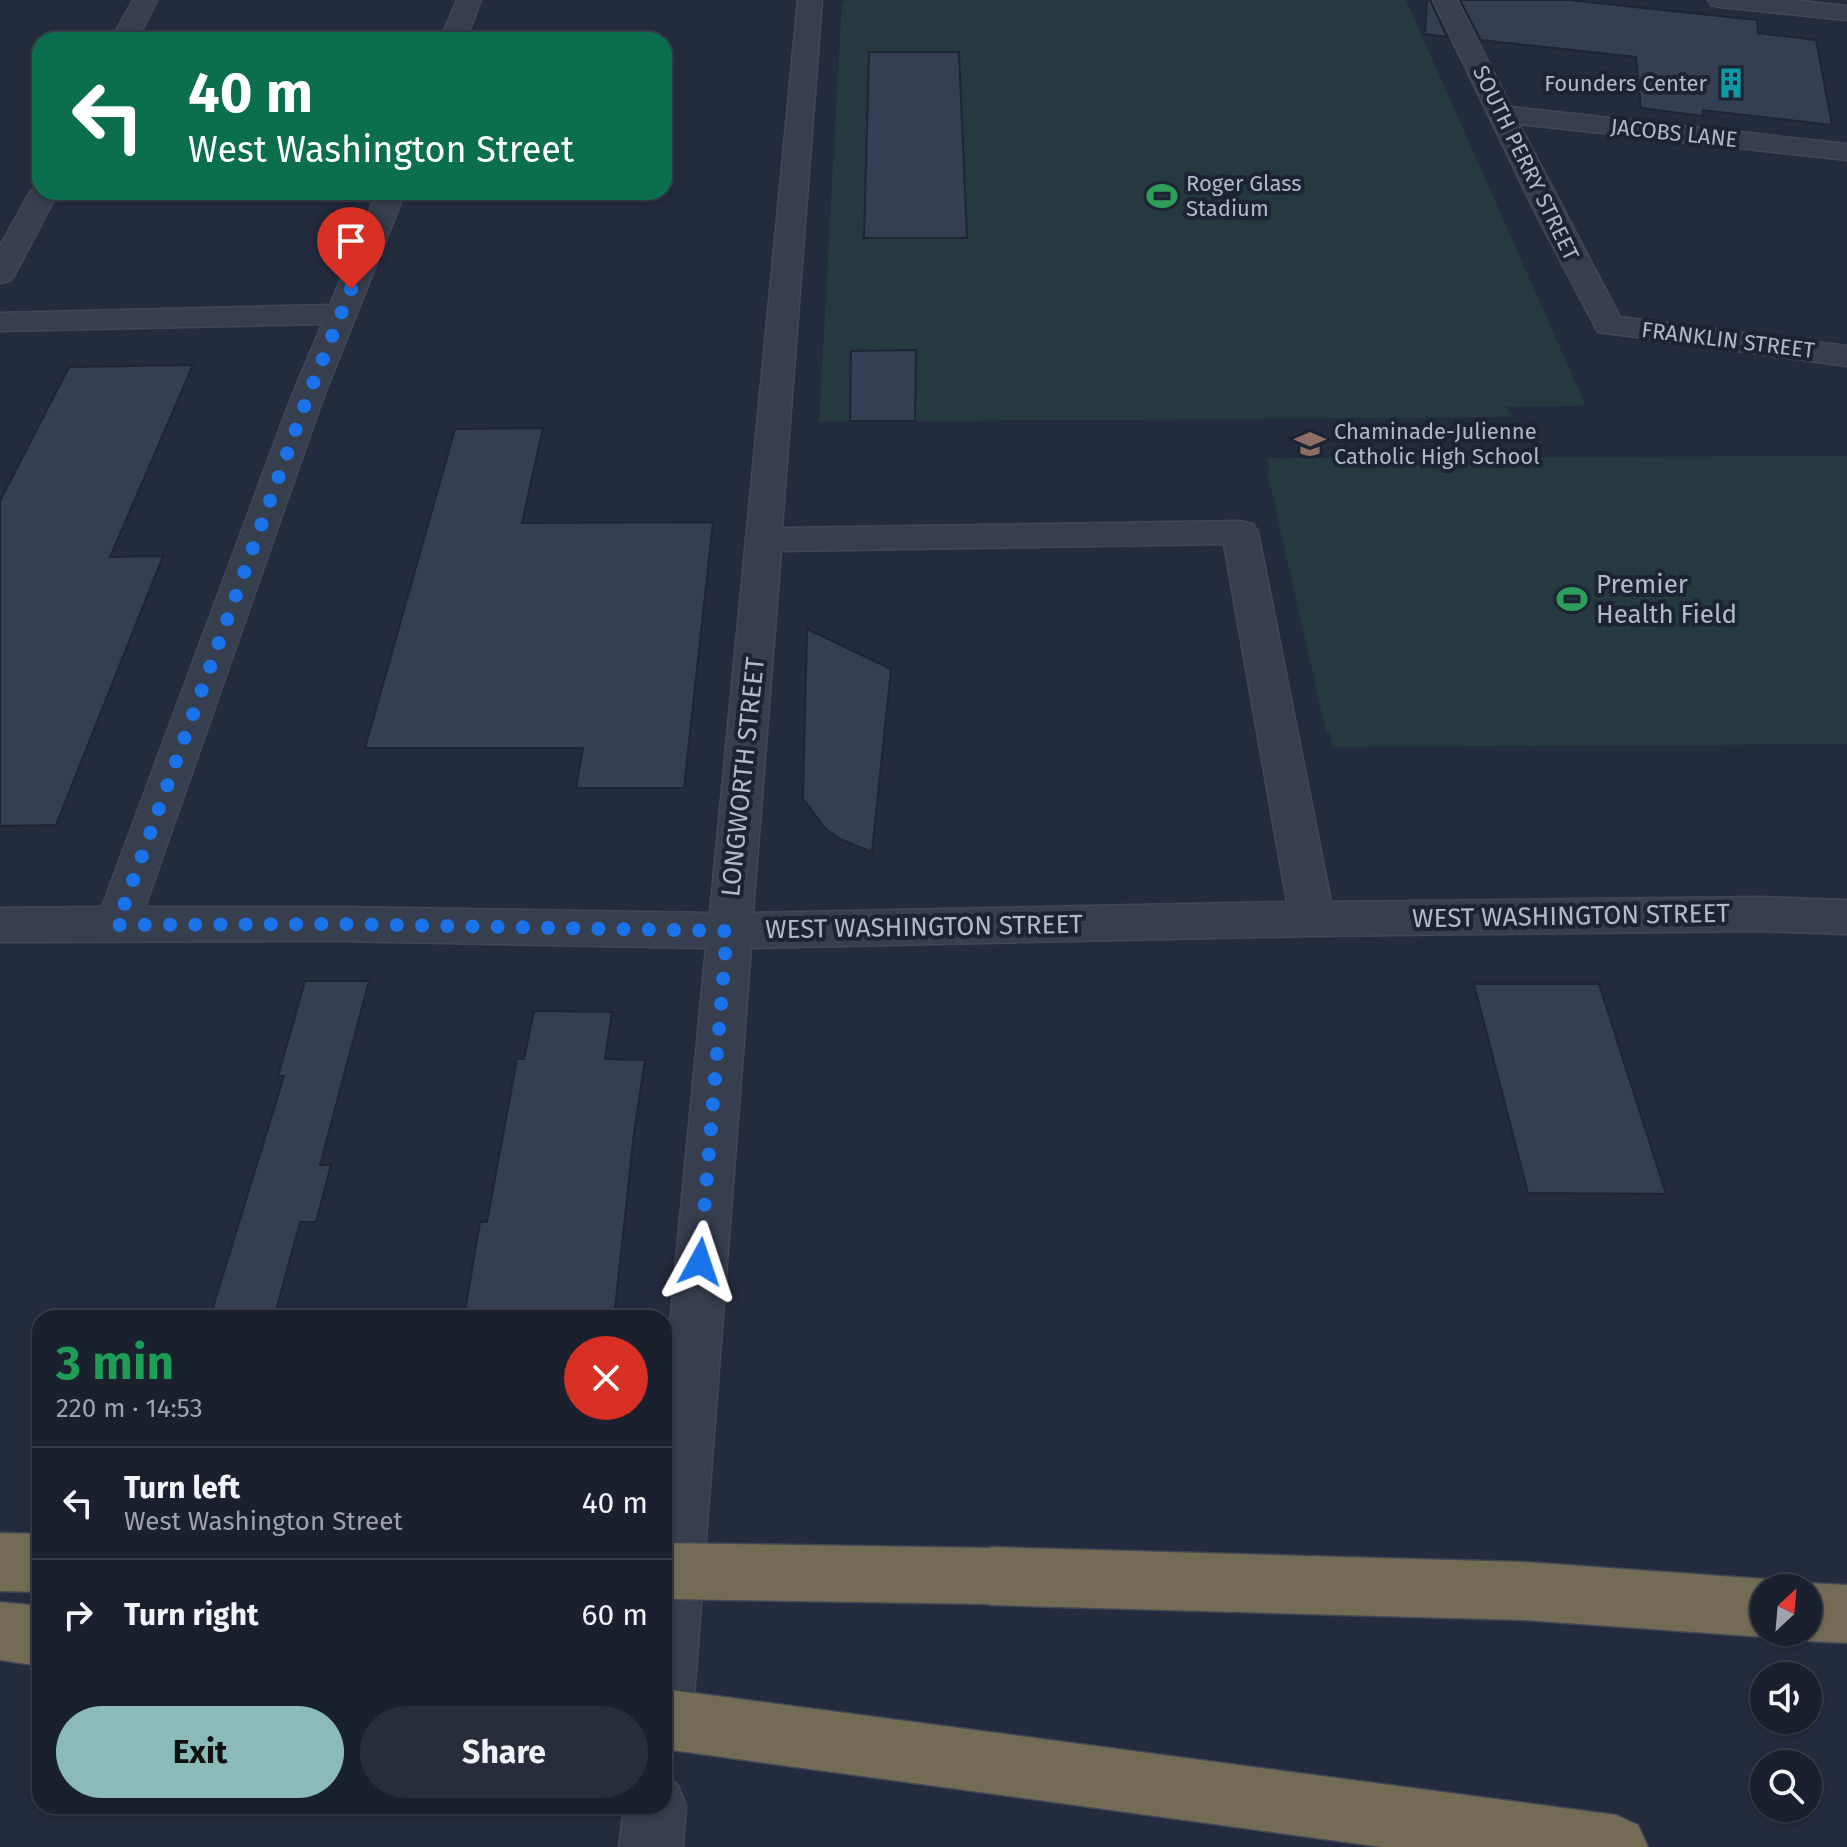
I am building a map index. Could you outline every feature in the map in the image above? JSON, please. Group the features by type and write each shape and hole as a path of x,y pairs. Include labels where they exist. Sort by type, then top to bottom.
{"highway":[{"path":"0,1562 32,1563"},
{"path":"672,1571 990,1576 1523,1591 1750,1607"},
{"path":"1822,1613 1847,1614"},
{"path":"0,1631 32,1635"},
{"path":"672,1720 1616,1847"}],"street":[{"path":"128,32 145,0"},
{"path":"456,32 469,0"},
{"name":"LONGWORTH STREET","path":"672,1600 727,931 765,540 810,0"},
{"name":"SOUTH PERRY STREET","path":"1445,0 1550,214 1609,325"},
{"path":"1720,0 1847,13"},
{"name":"JACOBS LANE","path":"1502,114 1847,152"},
{"path":"0,274 40,200"},
{"path":"117,925 306,401 388,200"},
{"path":"0,322 341,314"},
{"name":"FRANKLIN STREET","path":"1609,325 1847,356"},
{"path":"765,540 1240,532 1312,919"},
{"name":"WEST WASHINGTON STREET","path":"0,925 338,924 727,931 1312,919 1759,914 1847,917"},
{"path":"651,1847 654,1814"}],"shaded area":[{"name":"Roger Glass Stadium","path":"1406,0 1586,406 1506,407 1513,417 819,422 842,2"},
{"name":"Premier Health Field","path":"1847,456 1847,744 1333,747 1329,731 1326,731 1267,471 1270,470 1267,458"}],"building":[{"path":"1427,0 1430,0 1447,37 1425,34"},
{"name":"Founders Center","path":"1460,0 1568,0 1757,20 1758,33 1816,40 1832,125 1703,110 1703,116 1641,108 1636,57 1481,40"},
{"path":"869,52 959,52 967,238 864,238"},
{"path":"916,350 915,421 850,421 851,351"},
{"path":"193,365 110,557 163,556 56,825 0,826 0,501 69,367"},
{"path":"543,428 522,523 713,522 684,788 576,788 583,748 365,748 455,429"},
{"path":"807,629 891,669 872,852 840,839 826,829 803,799"},
{"path":"305,981 369,981 320,1165 331,1165 316,1222 300,1222 276,1310 212,1310 284,1076 278,1076"},
{"path":"1474,984 1599,984 1666,1194 1528,1193"},
{"path":"534,1011 612,1012 605,1059 645,1060 615,1310 465,1310 480,1222 487,1222 517,1059 524,1059"}],"place":[{"name":"Founders Center","path":"1731,83"},
{"name":"Roger Glass Stadium","path":"1162,196"},
{"name":"Chaminade-Julienne Catholic High School","path":"1310,444"},
{"name":"Premier Health Field","path":"1572,599"}],"route":[{"path":"351,289 306,401 117,925 338,924 727,931 700,1262"}]}
